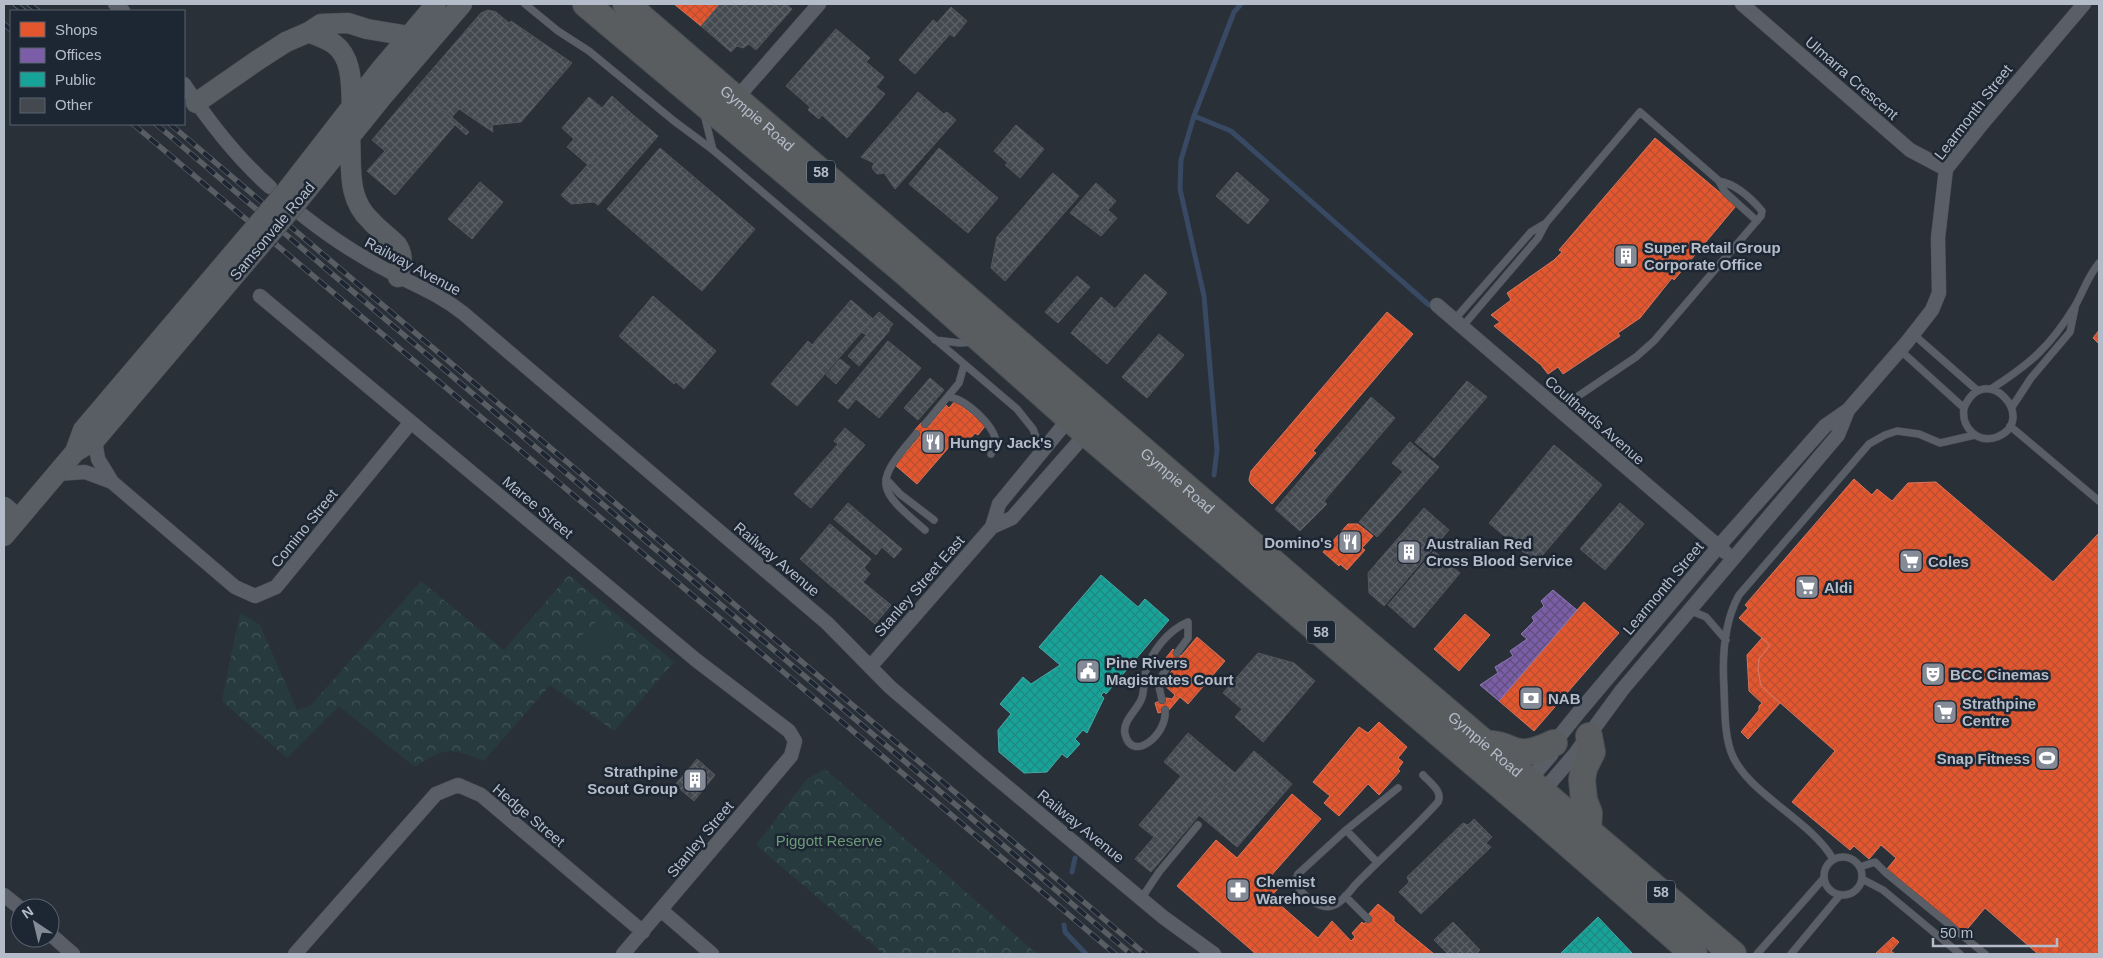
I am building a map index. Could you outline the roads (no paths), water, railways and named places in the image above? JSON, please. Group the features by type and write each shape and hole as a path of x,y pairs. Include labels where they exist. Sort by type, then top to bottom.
{"highway":[{"name":"Gympie Road","path":"586,4 907,274 982,341 1086,416 1487,744 1529,794 1588,830 1733,954"},
{"name":"Gympie Road","path":"626,4 736,99 1086,416 1529,794 1694,954"},
{"path":"1588,736 1592,752 1584,768 1582,780 1584,800 1589,813 1588,830"},
{"path":"1487,744 1504,745 1513,750 1524,752 1537,750 1554,743"}],"main road":[{"name":"Samsonvale Road","path":"4,536 11,513 56,474 75,452 95,440 289,198 352,107 436,4"},
{"name":"Samsonvale Road","path":"289,198 350,136 462,4"},
{"path":"196,103 286,42 309,32 321,24 348,23 367,29 409,36"},
{"path":"309,32 333,43 341,50 349,69 352,107"},
{"path":"350,136 350,178 357,203 370,221 397,245 402,259 398,276"},
{"name":"Samsonvale Road","path":"75,452 82,430 252,243"}],"street":[{"path":"736,99 819,4"},
{"name":"Ulmarra Crescent","path":"1742,4 1910,150 1946,169"},
{"name":"Learmonth Street","path":"1529,794 1551,755 1554,743 1719,546 1825,426 1848,410 1914,334 1932,310 1939,293 1938,238 1946,169 2082,4"},
{"name":"Railway Avenue","path":"185,86 196,103 238,157 350,251 445,298 464,313 827,624 890,687 981,765 1163,917 1214,954"},
{"name":"Maree Street","path":"260,296 696,660 789,731 795,741"},
{"name":"Coulthards Avenue","path":"1437,305 1734,559"},
{"name":"Learmonth Street","path":"1529,794 1588,736 1622,690 1685,614 1734,559 1838,435 1848,410"},
{"name":"Stanley Street East","path":"870,667 992,527 999,504 1043,453 1086,416"},
{"name":"Stanley Street East","path":"992,527 1012,518 1086,416"},
{"name":"Comino Street","path":"95,440 100,464 112,482 235,588 255,596 276,587 412,422"},
{"name":"Comino Street","path":"56,474 86,472 112,482"},
{"path":"1667,608 1685,614"},
{"name":"Stanley Street","path":"623,954 791,756 795,741"},
{"name":"Hedge Street","path":"295,954 436,794 458,786 480,795 643,932"},
{"path":"661,910 712,954"},
{"path":"60,943 73,954"}],"lane":[{"path":"525,4 558,31 589,50 674,121 713,150 1026,418 1043,453"},
{"name":"Gympie Road","path":"701,102 713,150"},
{"path":"1458,324 1532,232 1546,223 1640,112 1719,181 1725,192 1757,222"},
{"path":"1558,410 1636,357 1654,340 1757,222 1762,211 1730,183 1719,181"},
{"path":"1975,435 1966,425 1964,418 1964,408 1967,401 1978,392 1991,390 2017,373 2044,350 2054,339 2075,305 2087,279 2099,263"},
{"path":"1833,859 1820,840 1758,788 1734,761 1726,733 1723,666 1729,618 1739,595 1856,456 1869,444 1897,431 1908,432 1940,443 1975,435 1990,438 2005,432 2012,420 2012,407 2031,378 2070,332 2075,305"},
{"path":"1914,334 1978,392"},
{"path":"934,340 960,343 982,341"},
{"path":"1900,350 1964,408"},
{"path":"925,424 959,383 964,365"},
{"path":"1991,390 2004,395 2012,407"},
{"path":"948,396 958,398 990,426 996,442 991,454"},
{"path":"2010,426 2099,501"},
{"path":"916,434 892,462 886,479 888,492 895,505 925,530"},
{"path":"886,479 900,494 934,520"},
{"path":"1685,614 1706,617 1726,640"},
{"path":"1165,710 1166,718 1164,725 1150,742 1142,747 1128,741 1125,736 1125,726 1142,698 1147,667 1158,648 1170,634 1188,622 1188,638 1177,653"},
{"path":"1162,700 1158,682 1170,663"},
{"path":"1398,788 1346,830 1298,874 1296,882 1308,897 1325,907 1336,904 1438,802 1440,795 1438,791 1423,775"},
{"path":"1141,898 1159,872 1198,825"},
{"path":"1346,830 1377,862"},
{"path":"1757,954 1824,878 1826,867 1833,859 1839,856 1851,858 1860,866 1862,879 1856,890 1840,895 1829,889 1824,878"},
{"path":"1860,866 1875,862 1985,954"},
{"path":"1862,879 1883,890 1960,954"},
{"path":"1791,954 1840,895"},
{"path":"1345,896 1368,919"}],"waterway":[{"path":"1214,475 1217,450 1204,296 1180,189 1181,160 1194,116 1234,12 1241,4"},
{"path":"1194,116 1231,131 1429,305"},
{"path":"1072,872 1075,858"},
{"path":"1064,925 1065,932 1086,954"}],"railway":[{"path":"15,4 23,10"},
{"path":"29,4 37,10"},
{"path":"4,24 10,29"},
{"path":"134,125 1115,954"},
{"path":"157,125 1131,954"},
{"path":"171,125 1145,954"}],"place":[{"name":"Super Retail Group Corporate Office","path":"1626,256"},
{"name":"Hungry Jack's","path":"933,442"},
{"name":"Domino's","path":"1350,542"},
{"name":"Australian Red Cross Blood Service","path":"1409,552"},
{"name":"Coles","path":"1911,561"},
{"name":"Aldi","path":"1807,587"},
{"name":"Pine Rivers Magistrates Court","path":"1088,671"},
{"name":"BCC Cinemas","path":"1933,674"},
{"name":"NAB","path":"1531,698"},
{"name":"Strathpine Centre","path":"1945,712"},
{"name":"Snap Fitness","path":"2047,758"},
{"name":"Strathpine Scout Group","path":"695,780"},
{"name":"Chemist Warehouse","path":"1238,890"}],"park label":[{"name":"Piggott Reserve","path":"829,840"}]}
